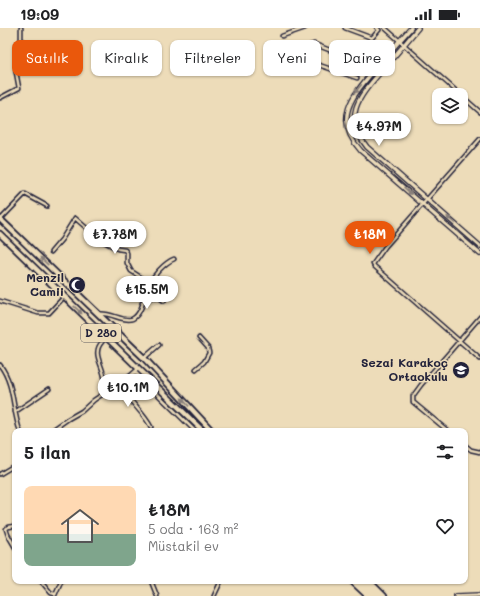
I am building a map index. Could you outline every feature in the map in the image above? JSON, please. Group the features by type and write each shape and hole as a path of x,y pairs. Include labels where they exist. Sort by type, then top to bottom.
{"highway":[{"name":"D 280","path":"0,219 144,358 209,428"},
{"name":"D 280","path":"0,234 137,370 200,428"},
{"path":"355,584 368,596"},
{"path":"360,584 373,596"},
{"path":"366,584 378,596"},
{"path":"372,584 384,596"}],"street":[{"path":"0,98 19,88 16,72 21,54 21,28"},
{"path":"282,36 305,28"},
{"path":"345,28 372,38 379,30 376,28"},
{"path":"385,28 480,112"},
{"path":"395,47 411,28"},
{"path":"418,28 360,96 354,111 356,130 367,147 480,246"},
{"path":"352,76 358,78"},
{"path":"370,76 351,99 347,117 350,135 361,151 480,254"},
{"path":"480,139 375,260 374,266 480,358"},
{"path":"0,219 25,194 47,206"},
{"path":"51,252 64,236 75,218 99,239 118,249 125,250 127,253 127,263 130,271 150,283"},
{"path":"98,314 104,313 121,318 132,319 137,315 150,283 169,262 174,259"},
{"path":"142,304 147,299 156,296 164,301"},
{"path":"0,301 38,313 49,313 64,297"},
{"path":"444,428 413,402 412,399 421,385 480,317"},
{"path":"196,369 204,362 209,352 208,348 198,338"},
{"path":"102,342 99,347 97,358 102,369 105,384 109,389"},
{"path":"144,358 158,345"},
{"path":"0,365 9,384 19,428"},
{"path":"55,428 82,411 94,400 137,370 192,428"},
{"path":"120,382 127,396 151,428"},
{"path":"15,412 49,389"},
{"path":"468,448 471,450 480,452"},
{"path":"0,474 12,467"},
{"path":"12,526 6,529 12,542"},
{"path":"44,584 51,593 55,595 60,584"},
{"path":"152,584 157,596"},
{"path":"214,596 220,584"},
{"path":"456,596 480,595"}],"place":[{"name":"Menzil Camii","path":"77,285"},
{"name":"Sezai Karakoç Ortaokulu","path":"461,370"}]}
